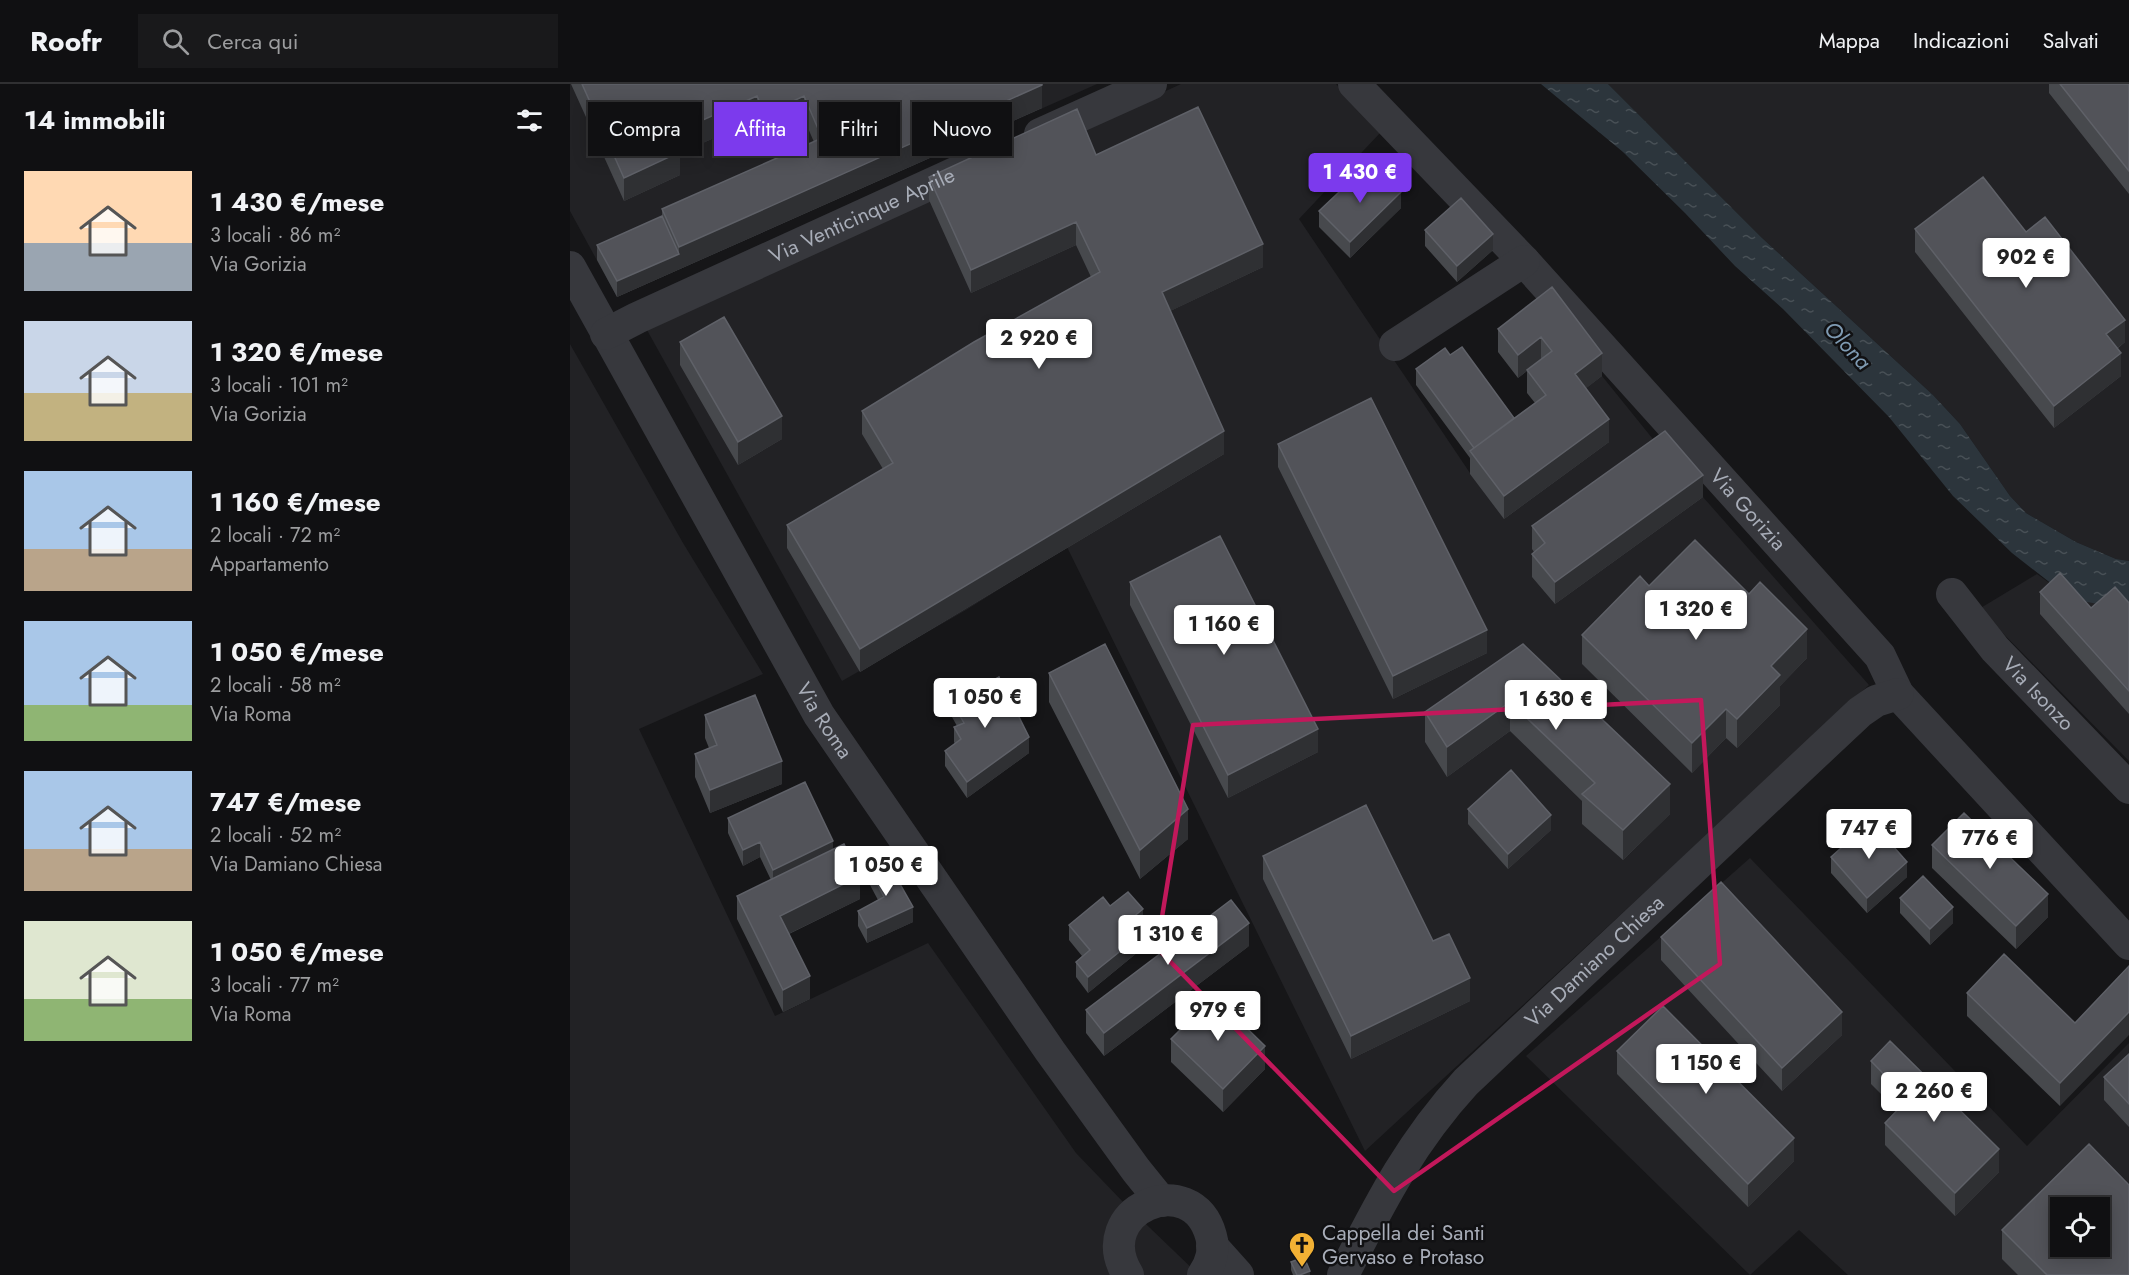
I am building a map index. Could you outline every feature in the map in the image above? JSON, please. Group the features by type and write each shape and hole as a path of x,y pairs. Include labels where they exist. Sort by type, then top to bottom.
{"street":[{"name":"Via Venticinque Aprile","path":"606,334 1151,84"},
{"name":"Via Gorizia","path":"1354,84 1524,261 1880,656 1898,694 2129,944"},
{"path":"1395,345 1524,261"},
{"name":"Via Roma","path":"570,267 819,715 1037,1034 1120,1148 1147,1207"},
{"name":"Via Isonzo","path":"1952,594 1995,649 2129,788"},
{"name":"Via Damiano Chiesa","path":"1343,1275 1410,1151 1466,1082 1860,712 1876,701 1898,694"},
{"path":"1128,1275 1120,1260 1119,1244 1122,1229 1147,1207 1171,1200 1186,1204 1199,1213 1208,1225 1213,1254 1203,1275"},
{"path":"1212,1246 1238,1275"}],"highlighted area":[{"path":"1701,700 1720,964 1394,1191 1157,948 1193,725"}],"shaded area":[{"path":"570,84 1097,84 1012,122 1012,102 912,102 912,156 935,156 617,297 570,211"},
{"path":"1181,84 1336,84 1380,133 1299,219 1470,473 1602,376 1665,454 1869,685 1365,1151 1067,547 966,610 842,681 647,330"},
{"path":"1608,84 2129,84 2129,561 2116,559 2076,542 2026,513 2010,496 1960,424 1933,395 1761,237"},
{"path":"570,344 683,543 763,674 639,729 775,1016 928,943 1076,1153 1199,1275 570,1275"},
{"path":"2037,574 2062,592 2129,610 2129,761 1979,609"},
{"path":"1750,858 2027,1146 2129,1043 2129,1275 1848,1275 1799,1230 1750,1275 1526,1056"}],"water":[{"name":"Olona","path":"1541,84 1608,84 1761,237 1933,395 1960,424 2010,496 2026,513 2076,542 2116,559 2129,561 2129,610 2077,600 2062,592 2012,553 1953,496 1889,417 1783,309 1735,266 1623,152"}],"building":[{"path":"582,84 1042,84 1004,102 912,102 912,143 900,148 900,102 819,102 819,131 804,96 791,102 760,102 757,96 743,102 714,102 714,115 702,120 702,102 590,102"},
{"path":"2060,84 2129,84 2129,171"},
{"path":"1198,107 1263,244 1162,292 1224,431 860,649 787,525 893,463 862,411 974,342 1100,272 1076,222 971,270 929,177 975,156 1012,156 1012,139 1077,109 1096,155"},
{"path":"819,139 819,156 883,156 679,247 662,209 781,156 807,156 807,145"},
{"path":"614,156 671,156 624,178"},
{"path":"1378,169 1401,192 1350,242 1319,211 1356,176 1363,183"},
{"path":"1983,177 2026,232 2045,217 2125,320 2106,334 2121,353 2054,406 1915,229"},
{"path":"1461,198 1493,234 1457,266 1425,230"},
{"path":"662,216 679,254 617,281 597,245"},
{"path":"1552,287 1602,353 1575,374 1609,419 1504,496 1470,451 1546,395 1527,370 1552,351 1541,337 1518,355 1498,329"},
{"path":"724,317 782,416 738,442 680,342"},
{"path":"1462,347 1514,418 1474,448 1416,369 1445,348 1450,355"},
{"path":"1371,398 1487,630 1393,676 1278,444"},
{"path":"1665,431 1703,475 1555,582 1532,554 1545,543 1532,526"},
{"path":"1220,536 1318,729 1228,775 1130,582"},
{"path":"1695,540 1749,594 1760,582 1807,629 1771,666 1780,675 1737,719 1726,709 1692,743 1582,635 1640,576 1649,586"},
{"path":"2060,573 2091,608 2115,587 2129,603 2129,691 2040,592"},
{"path":"1105,644 1188,809 1140,850 1049,673"},
{"path":"1523,644 1670,784 1623,830 1582,794 1595,783 1510,702 1447,747 1425,712"},
{"path":"999,677 1029,737 967,782 945,751 961,739 954,727 964,723 952,702"},
{"path":"755,695 782,761 710,790 695,754 717,745 705,715"},
{"path":"1511,770 1551,815 1508,854 1468,809"},
{"path":"805,782 833,841 773,870 760,842 743,850 728,818"},
{"path":"1366,805 1433,941 1449,934 1470,978 1351,1036 1263,856"},
{"path":"1964,813 2048,894 2016,926 1932,845"},
{"path":"1871,821 1907,862 1867,898 1831,857"},
{"path":"844,844 860,876 780,916 810,976 783,990 737,896"},
{"path":"887,861 913,907 867,928 858,911 884,897 870,870"},
{"path":"1923,876 1953,907 1930,929 1900,898"},
{"path":"1721,882 1842,1012 1782,1068 1661,937"},
{"path":"1128,892 1143,909 1126,923 1138,937 1088,977 1076,962 1090,950 1069,925 1103,897 1110,906"},
{"path":"1231,900 1249,923 1104,1033 1086,1010"},
{"path":"2004,954 2075,1023 2129,966 2129,1012 2060,1083 1967,993"},
{"path":"1214,996 1265,1046 1223,1089 1171,1039"},
{"path":"1663,1006 1794,1138 1748,1184 1617,1051"},
{"path":"1890,1041 1999,1149 1955,1193 1885,1123 1908,1099 1871,1061"},
{"path":"2129,1054 2129,1104 2104,1077"},
{"path":"2089,1144 2129,1185 2129,1275 2047,1275 2002,1230"},
{"path":"1304,1257 1310,1271 1297,1275 1291,1262"}],"place":[{"name":"Cappella dei Santi Gervaso e Protaso","path":"1302,1268"}]}
